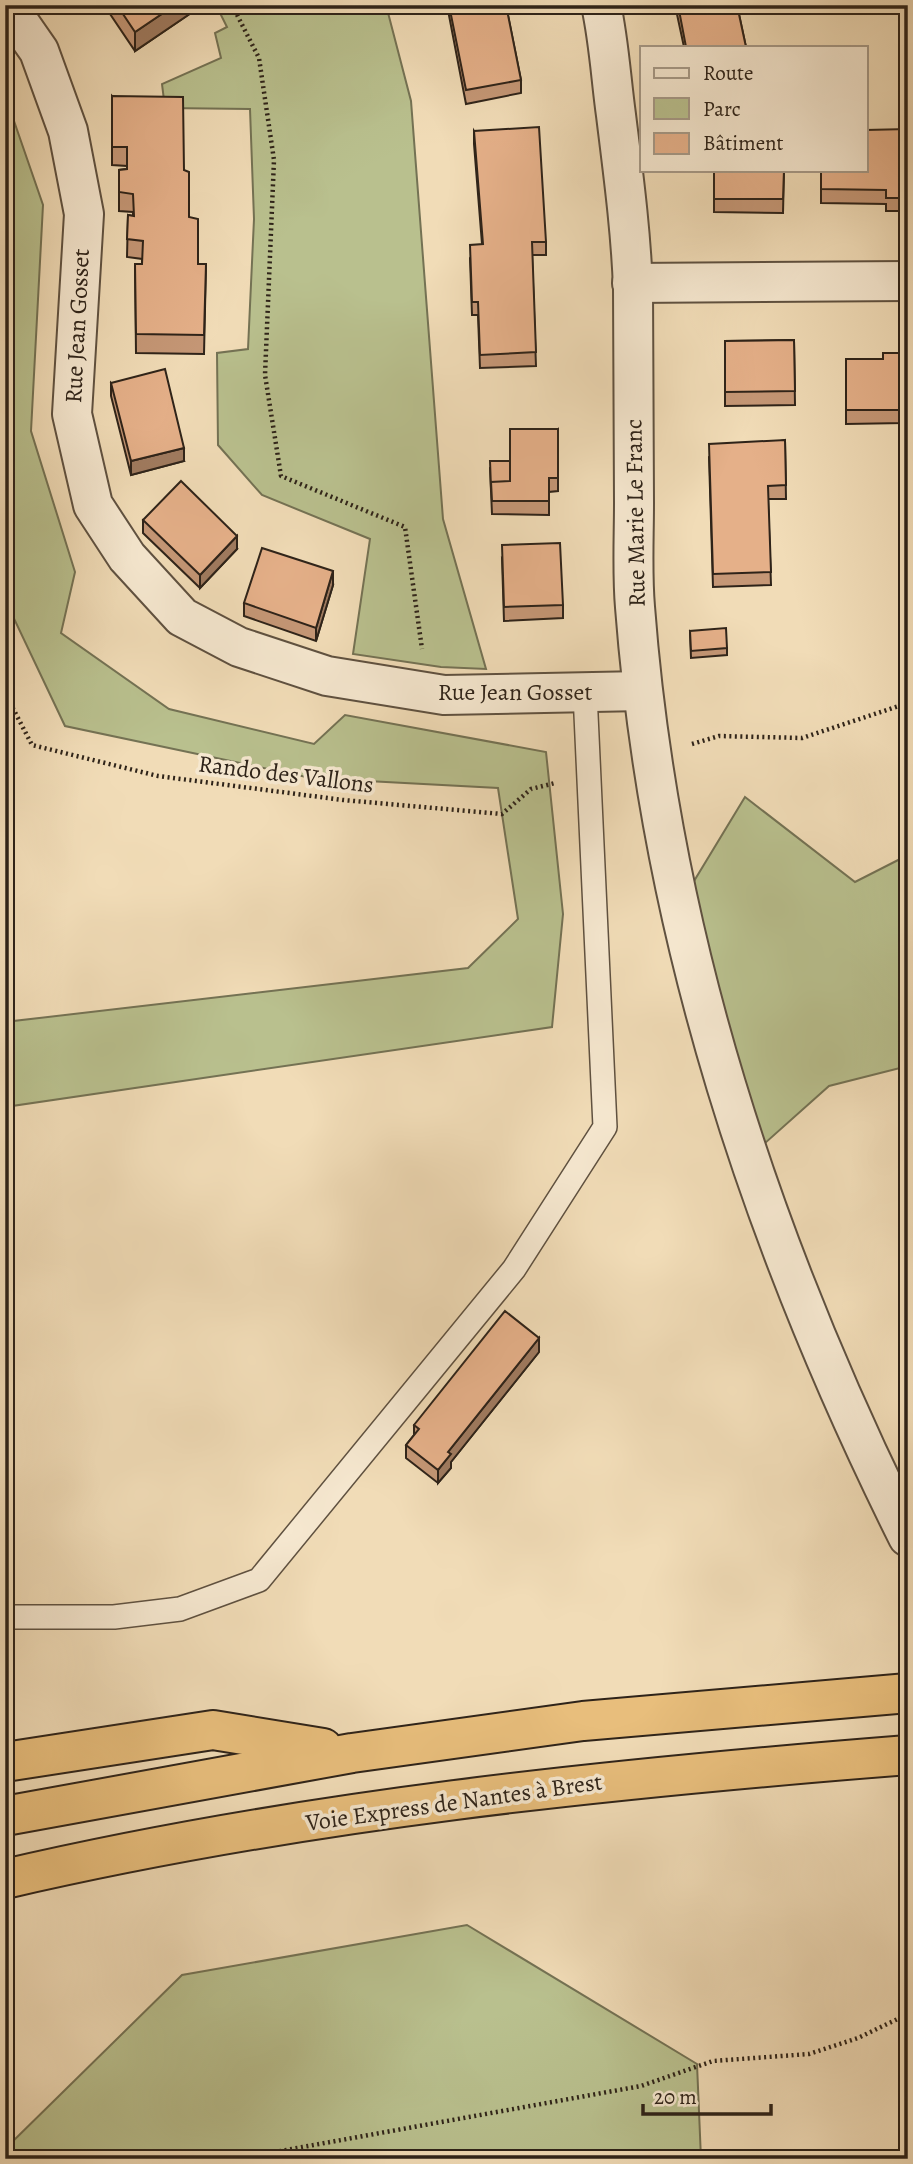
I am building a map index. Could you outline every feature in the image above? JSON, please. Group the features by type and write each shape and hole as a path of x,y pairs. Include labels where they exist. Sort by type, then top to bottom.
{"highway":[{"path":"5,1816 352,1753 583,1721 908,1693"},
{"path":"5,1762 213,1730 352,1753"},
{"name":"Voie Express de Nantes à Brest","path":"5,1879 283,1825 488,1794 700,1771 908,1755"}],"street":[{"name":"Rue Jean Gosset","path":"7,5 39,51 68,131 84,214 72,414 93,505 127,557 182,617 239,647 327,676 444,695 642,691"},
{"name":"Rue Marie Le Franc","path":"601,5 621,158 632,283 634,601 642,691 704,1016 747,1154 797,1292 854,1430 908,1537"},
{"path":"632,283 908,281"}],"lane":[{"path":"14,1617 114,1616 180,1609 259,1580 514,1269 605,1127 586,775 585,692"}],"path":[{"path":"232,5 258,58 274,160 265,375 281,476 405,527 427,692"},
{"name":"Rando des Vallons","path":"5,692 32,745 158,776 343,800 502,814 531,789 586,775"},
{"path":"654,757 719,736 802,738 908,703"},
{"path":"236,2159 632,2088 713,2060 809,2054 859,2038 908,2014"}],"green space":[{"path":"216,5 386,5 411,101 443,519 486,669 441,667 353,654 370,539 262,495 218,445 217,353 248,349 254,219 250,109 165,108 162,84 221,58 215,33 227,27"},
{"path":"5,95 43,205 31,431 75,572 61,633 169,709 314,744 345,715 546,752 563,914 552,1027 5,1107 5,1022 468,968 518,919 498,788 311,778 65,726 8,606 5,587"},
{"path":"745,797 855,882 908,855 908,1066 829,1086 755,1152 685,896"},
{"path":"467,1925 697,2064 701,2159 5,2159 5,2149 182,1975"}],"building":[{"path":"117,5 175,5 135,32"},
{"path":"449,5 506,5 521,80 466,90"},
{"path":"678,5 737,5 746,46 686,46"},
{"path":"112,96 183,97 184,170 189,172 189,217 198,219 198,264 206,264 204,335 136,334 135,264 142,264 143,241 127,239 128,215 134,216 133,194 119,192 119,170 127,169 127,147 112,147"},
{"path":"539,127 546,242 532,242 536,352 480,355 478,302 472,302 470,245 483,244 474,131"},
{"path":"908,129 908,198 886,198 886,190 821,189 821,172 867,172 867,130"},
{"path":"714,172 784,172 783,199 714,199"},
{"path":"794,340 795,391 725,392 725,341"},
{"path":"883,353 904,353 904,410 846,410 846,359 883,359"},
{"path":"165,369 184,448 131,461 111,383"},
{"path":"510,429 558,429 558,478 549,478 549,501 492,501 491,482 510,481"},
{"path":"785,440 786,485 768,486 771,572 713,574 709,444"},
{"path":"490,461 510,461 510,481 491,482 491,488"},
{"path":"181,481 237,536 200,575 143,520"},
{"path":"560,543 563,605 504,607 502,545"},
{"path":"262,548 333,571 316,628 244,603"},
{"path":"726,628 727,648 691,651 690,631"},
{"path":"505,1311 539,1338 448,1452 451,1454 438,1470 406,1445 419,1429 414,1425"}]}
